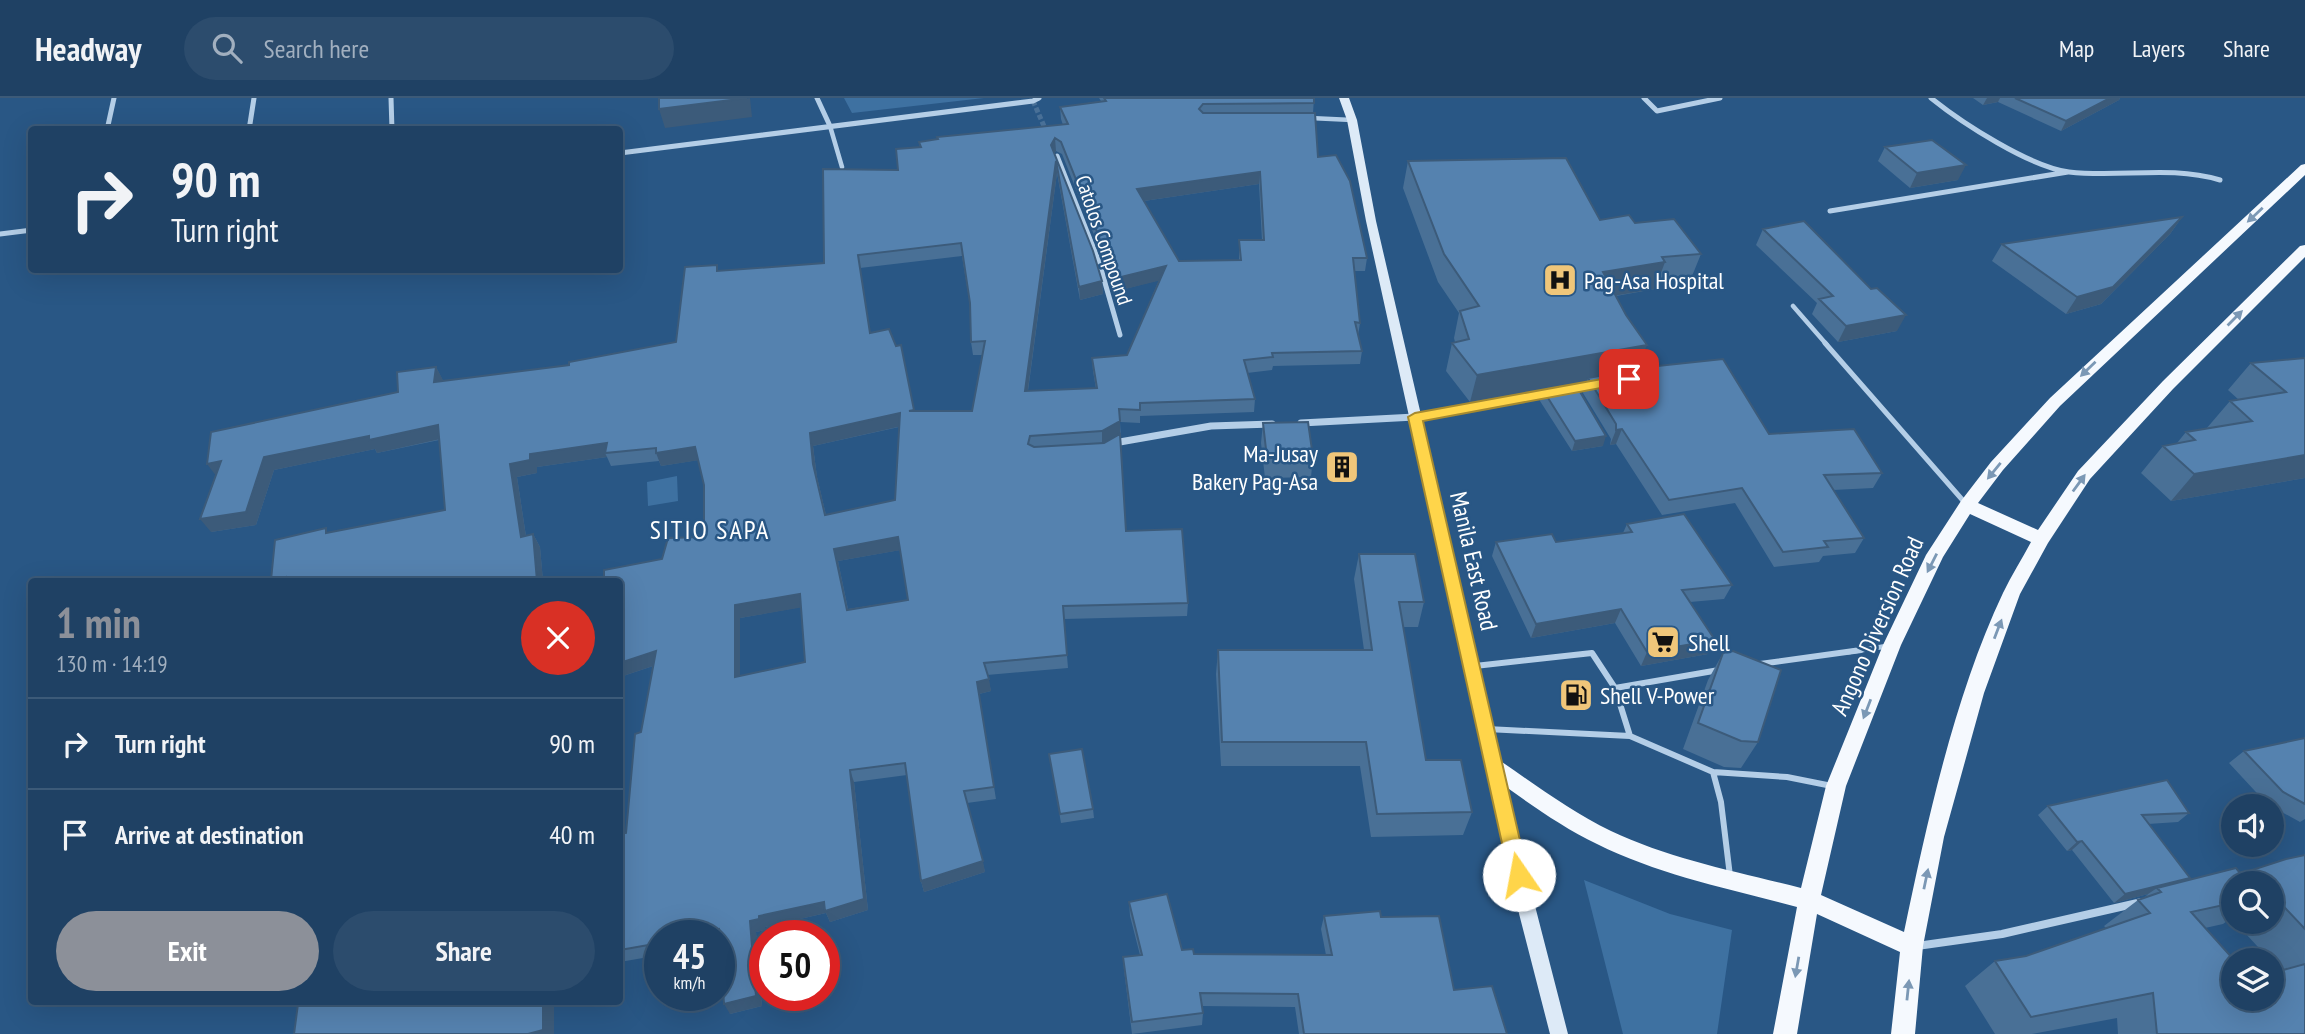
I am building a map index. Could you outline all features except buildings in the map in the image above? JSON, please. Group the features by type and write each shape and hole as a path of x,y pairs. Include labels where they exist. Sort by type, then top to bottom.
{"main road":[{"name":"Manila East Road","path":"1345,98 1525,902 1559,1034"},
{"name":"Angono Diversion Road","path":"1785,1034 1809,900 1836,786 1892,645 1935,555 1967,505 1997,466 2054,402 2305,168"},
{"path":"1903,1034 1912,946 1934,838 1974,693 2011,594 2041,539 2084,475 2121,433 2305,249"},
{"path":"1967,505 2041,539"},
{"path":"1495,768 1549,806 1605,838 1684,867 1809,900 1912,946"}],"street":[{"path":"108,126 114,98"},
{"path":"250,126 254,98"},
{"path":"391,98 392,126"},
{"path":"817,98 830,126"},
{"path":"623,153 1033,101 1039,98"},
{"path":"1644,98 1657,111 1720,98"},
{"path":"1931,98 1956,120 1976,131 2018,153 2069,172"},
{"name":"Catolos Compound","path":"1057,156 1099,261 1120,335"},
{"path":"1830,211 2069,172 2178,170 2198,172 2220,180"},
{"path":"0,234 28,230"},
{"path":"1292,423 1415,417"},
{"path":"1104,450 1118,441 1211,426 1278,424"},
{"path":"1912,946 1963,941 2045,926 2149,900"}],"lane":[{"path":"1300,118 1352,120"},
{"path":"830,126 842,167"},
{"path":"1793,306 1967,505"},
{"path":"1415,417 1561,390"},
{"path":"1752,665 1892,645"},
{"path":"1473,666 1592,653 1615,688 1630,736"},
{"path":"1615,688 1728,669"},
{"path":"1487,729 1630,736 1713,772 1787,777 1836,786"},
{"path":"1713,772 1721,802 1730,878"}],"shaded area":[{"path":"844,98 984,98 852,113"},
{"path":"677,476 678,501 648,506 647,482"},
{"path":"1584,880 1670,914 1732,930 1717,1034 1623,1034"}],"tunnel":[{"path":"1033,101 1047,133"}],"place":[{"name":"Pag-Asa Hospital","path":"1560,280"},
{"name":"Ma-Jusay Bakery Pag-Asa","path":"1342,467"},
{"name":"Shell","path":"1663,642"},
{"name":"Shell V-Power","path":"1576,695"}],"district":[{"name":"SITIO SAPA","path":"710,529"}],"route":[{"path":"1519,875 1415,417 1629,379"}]}
